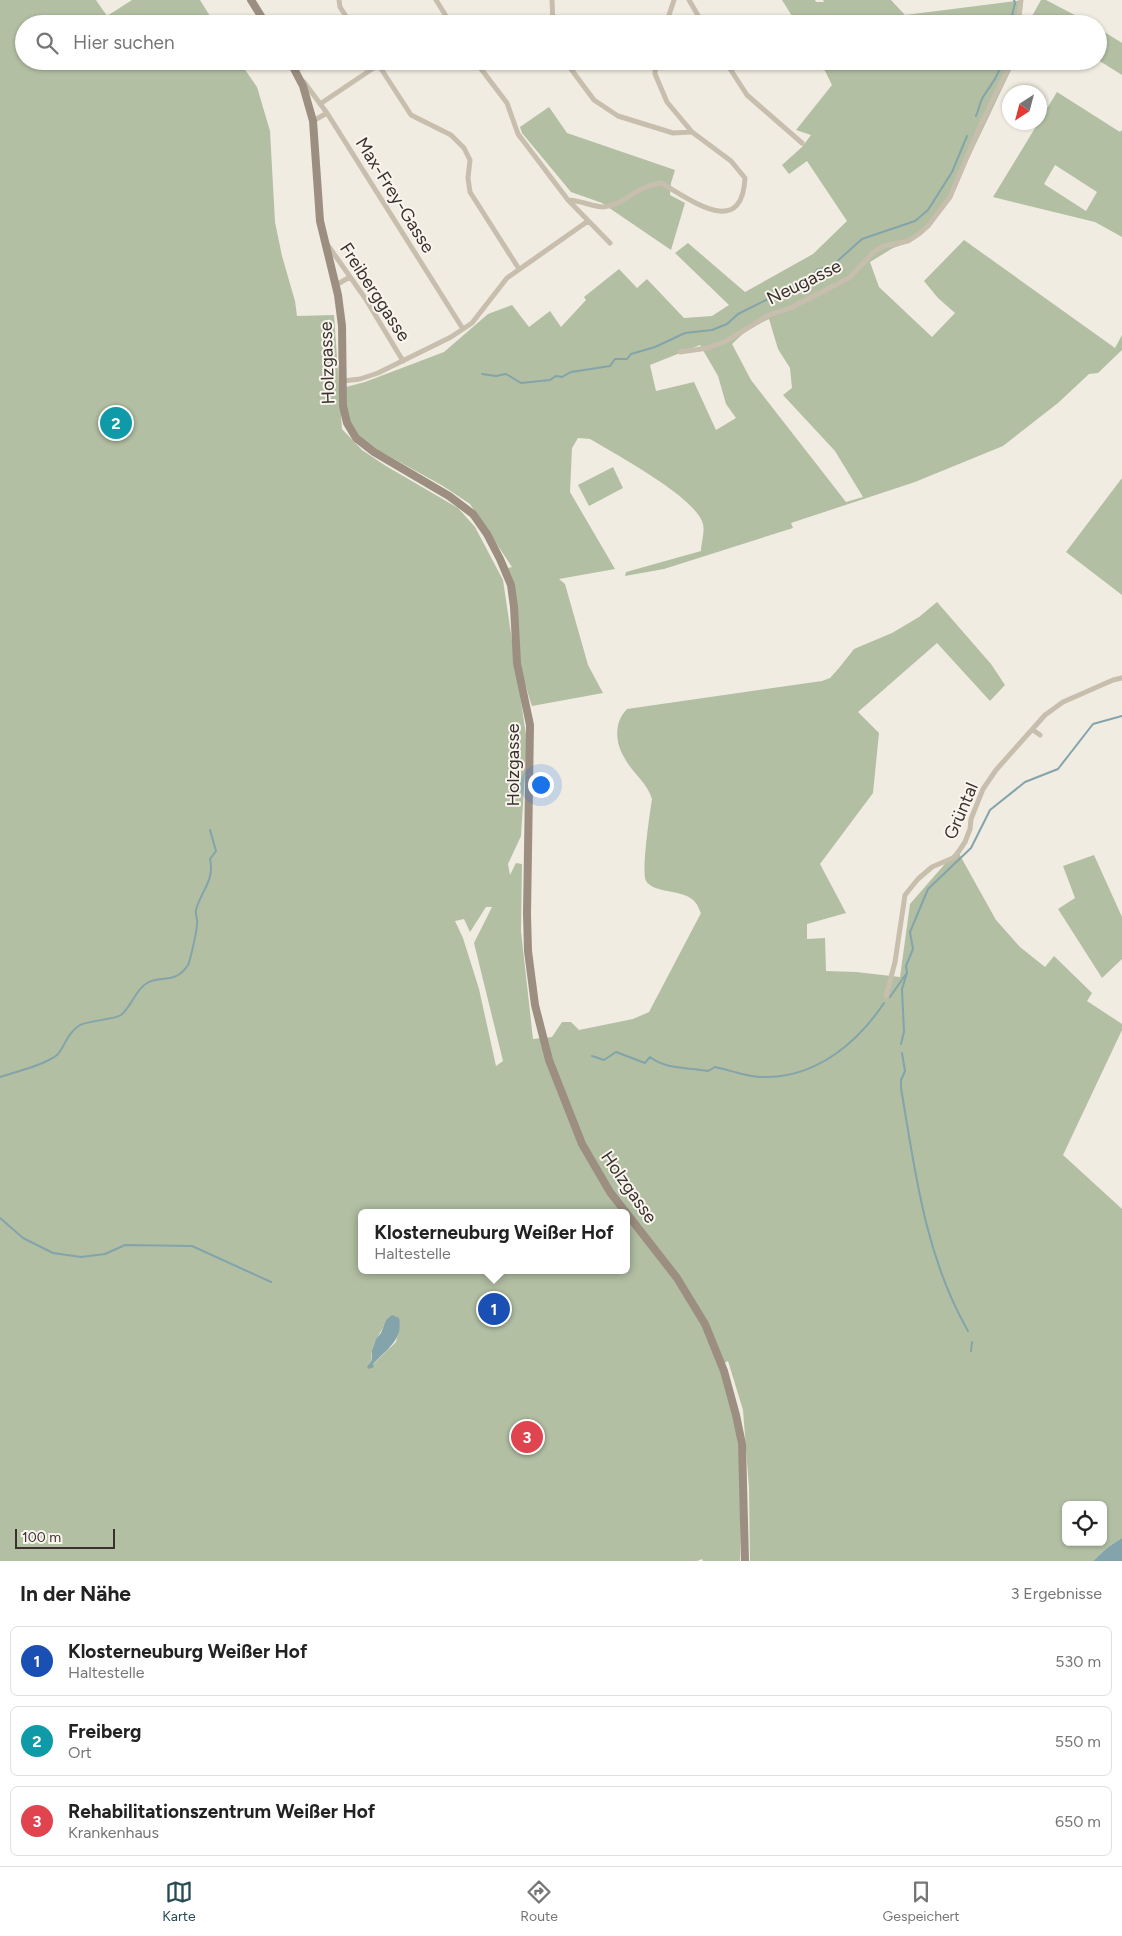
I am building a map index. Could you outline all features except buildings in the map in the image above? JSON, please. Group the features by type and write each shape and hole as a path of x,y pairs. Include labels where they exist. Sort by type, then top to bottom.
{"street":[{"path":"251,0 260,15"},
{"path":"339,0 340,8 345,15"},
{"path":"436,0 445,15"},
{"path":"552,0 553,15"},
{"path":"669,15 674,0"},
{"path":"689,0 698,15"},
{"path":"1019,15 1021,0"},
{"name":"Holzgasse","path":"295,70 300,78 314,121 320,221 336,285 342,326 343,381 347,423 356,438 374,452 449,496 473,514 487,534 507,573 514,606 520,678 530,725 527,914 528,951 535,1005 549,1060 582,1144 610,1192 623,1209"},
{"path":"320,104 367,70"},
{"path":"382,70 411,115 451,135 464,148 470,160 468,178 470,192 519,269"},
{"path":"482,70 507,103 518,134 568,200 610,243"},
{"path":"572,70 594,100 618,116 673,133 692,132"},
{"path":"568,200 579,200 602,207 617,203 639,189 661,183 707,210 719,212 733,209 745,192 745,178 731,161 692,132 667,102 655,74 655,70"},
{"path":"731,70 746,95 802,143"},
{"name":"Neugasse","path":"680,352 708,348 728,340 769,314 790,308 849,278 874,252 884,246 908,240 919,234 950,197 981,124 1007,70"},
{"name":"Max-Frey-Gasse","path":"300,78 327,113 463,329"},
{"path":"314,121 327,113"},
{"path":"343,381 369,376 428,350 463,329 478,316 500,285 519,269 588,221"},
{"name":"Freiberggasse","path":"324,239 365,298 403,361"},
{"path":"336,285 350,277"},
{"name":"Grüntal","path":"886,996 896,962 905,895 918,879 932,867 955,857 965,842 970,829 971,819 983,789 996,770 1045,715 1063,702 1113,680 1122,678"},
{"path":"1033,730 1040,735"},
{"name":"Holzgasse","path":"630,1218 677,1278 705,1324 724,1371 742,1444 745,1561"}],"green space":[{"path":"0,0 96,0 106,15 15,15 15,70 245,70 257,87 270,131 275,222 297,316 334,315 342,429 362,450 458,508 475,527 503,580 527,742 521,836 508,864 510,875 516,863 522,864 521,931 533,1039 552,1037 562,1022 571,1022 579,1030 633,1019 649,1012 701,913 696,903 690,898 656,888 646,881 645,855 652,799 647,788 627,763 619,745 618,726 627,709 822,681 830,678 854,649 892,633 919,617 937,602 991,664 1005,685 990,701 937,643 858,712 879,733 873,793 820,864 846,913 807,924 807,939 825,938 826,971 900,977 910,904 957,850 996,920 1020,947 1045,967 1054,956 1092,993 1087,1001 1122,1024 1122,1030 1063,1155 1122,1209 1122,1538 1108,1547 1093,1561 750,1561 749,1488 743,1410 728,1361 719,1366 736,1426 740,1484 740,1561 703,1561 702,1559 697,1561 0,1561","holes":["486,907 492,907 474,943 503,1061 496,1066 479,989 463,938 455,921 464,919 470,932","386,1320 400,1324 396,1342 373,1364 369,1364 372,1360 372,1349"]},
{"path":"132,0 200,0 209,15 109,15"},
{"path":"782,0 815,0 816,2 824,2 823,0 891,0 905,15 791,15"},
{"path":"1023,0 1022,15 905,15"},
{"path":"1041,0 1046,0 1075,15 1033,15"},
{"path":"1107,34 1122,43 1122,75 1107,66"},
{"path":"824,70 1011,70 1004,85 1002,85 1002,89 950,198 924,232 911,242 893,248 870,262 879,287 932,337 955,313 938,298 924,281 964,240 1115,348 1122,335 1122,350 1098,373 1089,374 1058,403 1003,446 915,482 791,523 793,528 664,569 625,576 626,572 701,551 704,531 703,524 697,513 671,489 635,465 590,439 578,438 572,448 570,492 615,569 559,579 565,584 588,665 603,693 532,706 517,638 508,568 512,567 470,504 443,486 378,450 358,435 350,422 347,409 346,387 365,382 444,352 488,314 512,305 529,327 550,311 561,327 586,300 584,297 619,269 637,288 647,279 684,318 712,316 729,305 675,253 688,243 745,292 813,254 847,221 807,161 789,174 782,165 802,147 811,135 796,130 832,85","holes":["769,319 778,349 790,368 792,388 783,395 835,451 863,497 846,502 751,380 732,344 747,330","700,345 718,376 726,404 736,418 716,430 694,382 656,391 650,365"]},
{"path":"1057,92 1120,132 1122,130 1122,237 1095,222 993,197 1034,130 1047,130 1047,108","holes":["1055,165 1097,192 1086,211 1044,184"]},
{"path":"549,107 567,133 675,170 670,195 685,203 671,250 602,203 571,192 522,133 520,127"},
{"path":"613,467 623,488 589,506 578,485"},
{"path":"1122,478 1122,595 1066,552"},
{"path":"1094,855 1122,917 1122,959 1102,978 1058,909 1075,898 1063,866"}],"water":[{"path":"392,1315 399,1318 399,1332 393,1344 373,1364 374,1367 369,1369 367,1367 372,1360 372,1350 376,1339 381,1333 386,1320"},
{"path":"1122,1538 1122,1561 1093,1561 1108,1547"}],"waterway":[{"path":"1012,15 1014,0"},
{"path":"976,116 982,99 999,70"},
{"path":"482,374 496,376 506,374 521,383 550,380 556,376 562,377 571,372 610,366 615,359 627,359 631,354 655,347 685,333 712,330 727,324 738,314 776,295 792,293 808,281 817,270 833,265 862,239 915,221 928,210 952,172 967,136"},
{"path":"901,1044 904,1032 902,989 907,973 906,966 913,949 910,932 928,889 971,848 990,810 1025,782 1058,769 1093,724 1122,716"},
{"path":"0,1077 52,1059 60,1052 69,1036 80,1025 121,1015 139,990 147,983 173,977 183,971 188,965 195,939 196,910 211,873 210,859 216,851 210,830"},
{"path":"890,997 906,974"},
{"path":"592,1056 604,1060 616,1052 645,1063 650,1057 663,1064 708,1071 715,1067 761,1077 786,1075 804,1070 835,1054 862,1031 884,1003"},
{"path":"902,1053 905,1071 901,1080 901,1088 924,1212 941,1273 968,1331"},
{"path":"0,1218 23,1238 53,1253 81,1257 105,1254 125,1245 192,1246 271,1282"},
{"path":"971,1351 972,1342"}],"place":[{"name":"Freiberg","path":"116,423"},
{"name":"Klosterneuburg Weißer Hof","path":"494,1309"},
{"name":"Rehabilitationszentrum Weißer Hof","path":"527,1437"}]}
